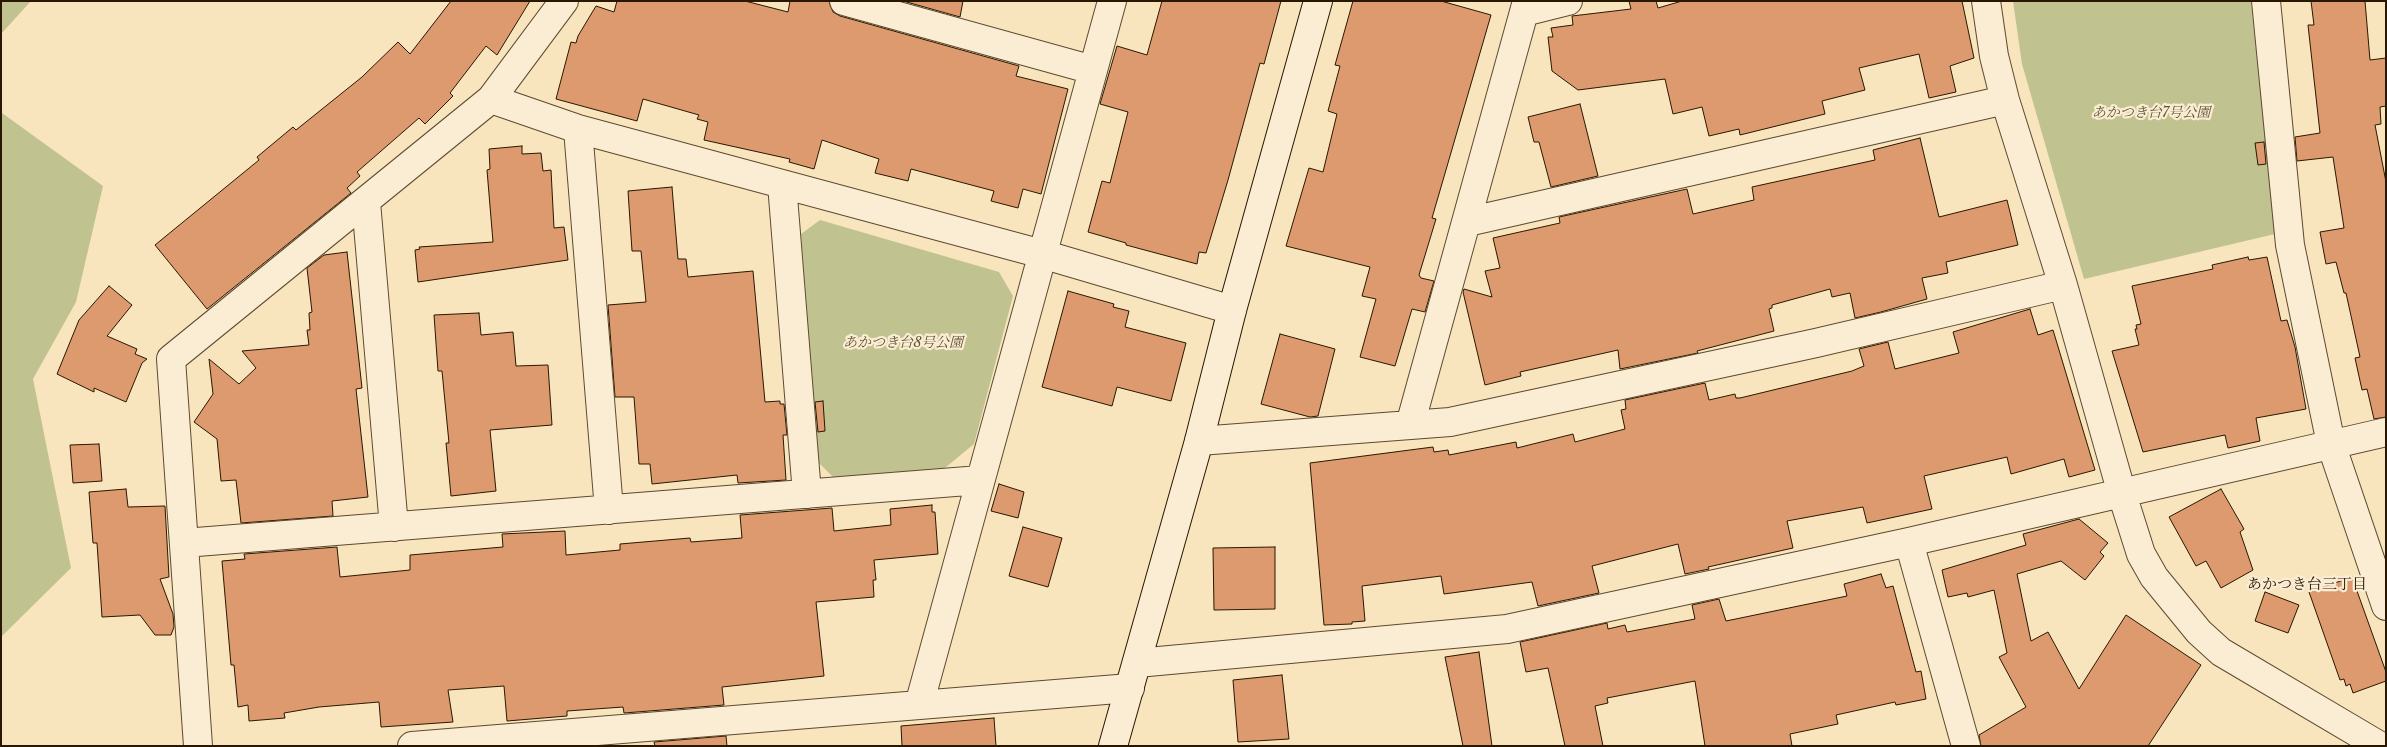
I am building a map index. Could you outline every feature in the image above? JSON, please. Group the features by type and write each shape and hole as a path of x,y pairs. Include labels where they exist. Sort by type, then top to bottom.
{"street":[{"path":"198,746 171,359 491,99 564,1"},
{"path":"844,1 1093,70"},
{"path":"919,705 1112,1"},
{"path":"1113,746 1199,440 1232,310 1318,1"},
{"path":"1410,425 1525,7 1568,1"},
{"path":"1986,1 1994,56 2005,100 2063,285 2122,494 2142,554 2154,577 2199,632 2221,652 2377,745"},
{"path":"2266,1 2290,245 2332,444 2386,606"},
{"path":"491,99 578,129 1042,254 1232,310"},
{"path":"1467,222 2005,100"},
{"path":"578,129 609,510"},
{"path":"782,184 807,494"},
{"path":"366,202 394,527"},
{"path":"1199,440 1450,422 1816,343 2063,285"},
{"path":"412,746 495,742 919,705 1507,629 1909,542 2386,432"},
{"path":"184,543 980,480"},
{"path":"1909,542 1966,746"}],"green space":[{"path":"1,1 31,1 1,34"},
{"name":"あかつき台7号公園","path":"2013,1 2251,1 2275,234 2084,279 2022,64"},
{"path":"2,113 103,186 76,302 33,379 71,568 1,637"},
{"name":"あかつき台8号公園","path":"820,220 999,272 1013,296 974,444 940,472 837,481 816,460 801,234"}],"building":[{"path":"451,1 530,1 497,55 486,46 450,93 453,96 425,124 419,118 357,172 360,176 347,188 351,193 207,309 155,245 259,160 257,157 293,127 296,130 362,77 398,42 410,54"},
{"path":"617,1 745,1 788,12 790,1 829,1 833,12 840,16 1019,66 1016,76 1068,89 1041,194 1023,189 1018,208 991,201 994,191 911,169 908,181 875,173 879,159 822,140 814,169 789,162 790,159 704,140 708,122 697,119 699,115 643,99 637,121 556,99 571,42 576,43 578,36 596,6 614,12"},
{"path":"903,1 963,1 960,17"},
{"path":"1162,1 1281,1 1264,64 1260,63 1206,253 1199,252 1197,264 1126,245 1126,243 1088,232 1102,181 1110,183 1128,112 1100,104 1117,46 1147,55"},
{"path":"1353,1 1441,1 1491,15 1432,218 1436,219 1419,275 1421,278 1434,281 1425,312 1412,309 1395,366 1360,357 1376,299 1362,296 1370,267 1286,246 1309,168 1323,172 1337,114 1328,111 1340,66 1335,65"},
{"path":"1629,1 1656,1 1658,8 1682,1 1962,1 1974,58 1950,66 1956,92 1929,98 1919,54 1859,68 1865,90 1822,101 1825,114 1740,135 1739,129 1709,136 1702,107 1673,114 1665,79 1578,90 1552,71 1548,37 1553,37 1551,28 1573,25 1572,16 1631,9"},
{"path":"2311,1 2365,1 2370,60 2386,58 2386,106 2380,107 2381,124 2375,125 2386,182 2386,417 2374,419 2367,389 2362,390 2355,358 2360,357 2346,293 2344,293 2336,262 2326,264 2320,232 2344,228 2333,157 2297,161 2295,137 2320,133 2308,25 2314,25"},
{"path":"1580,104 1598,176 1551,187 1539,142 1534,142 1528,117"},
{"path":"1920,138 1939,217 2007,200 2018,245 1946,262 1948,273 1922,278 1927,299 1881,312 1855,318 1850,293 1832,297 1830,289 1772,305 1772,308 1769,309 1774,331 1697,351 1698,353 1620,369 1618,350 1520,372 1521,376 1485,385 1463,292 1464,289 1492,297 1485,271 1500,268 1493,238 1560,223 1559,217 1687,189 1693,214 1754,200 1752,187 1875,160 1873,150"},
{"path":"2264,142 2266,164 2258,165 2255,143"},
{"path":"522,146 522,154 541,153 543,171 551,170 554,228 564,227 568,260 418,282 415,250 420,249 419,247 493,242 487,170 490,169 489,149"},
{"path":"672,187 678,259 686,259 688,277 753,271 765,402 780,401 780,404 784,404 787,435 783,435 786,480 738,483 737,475 652,484 650,464 639,464 634,397 615,397 608,305 646,302 641,251 632,251 628,191"},
{"path":"347,252 362,388 356,389 368,497 332,501 333,516 241,523 236,480 221,481 217,439 194,422 213,394 209,359 239,384 256,368 242,351 309,345 307,330 310,330 309,313 312,312 307,268 324,255"},
{"path":"2248,257 2249,260 2267,257 2281,321 2287,320 2295,347 2306,409 2256,418 2260,441 2228,448 2225,435 2143,452 2112,351 2139,345 2135,329 2137,329 2136,325 2141,324 2132,286 2213,269 2212,265"},
{"path":"109,286 132,305 107,336 137,349 135,354 147,359 142,363 126,402 94,388 94,392 57,374 79,320"},
{"path":"1068,291 1114,304 1113,307 1129,311 1125,327 1186,343 1171,401 1117,387 1112,406 1042,387"},
{"path":"2030,309 2038,335 2053,330 2095,470 2069,477 2064,459 2011,474 2007,457 1924,476 1932,509 1867,523 1863,507 1787,521 1793,548 1685,574 1678,544 1592,566 1599,593 1538,606 1532,582 1444,594 1441,576 1362,586 1365,621 1352,622 1352,624 1324,625 1310,463 1433,447 1434,452 1448,450 1449,455 1516,442 1517,448 1573,434 1575,442 1625,429 1621,410 1626,409 1625,400 1705,383 1709,400 1735,394 1736,398 1740,398 1852,371 1864,366 1859,349 1888,342 1895,369 1959,353 1953,332"},
{"path":"479,313 481,335 513,332 516,366 548,365 552,425 490,430 496,491 451,496 446,443 449,443 442,371 438,371 434,315"},
{"path":"1280,334 1335,349 1318,416 1310,417 1261,404"},
{"path":"823,401 825,431 818,432 815,402"},
{"path":"99,444 102,481 73,483 70,445"},
{"path":"999,484 1024,492 1018,518 991,511"},
{"path":"126,489 128,507 165,506 169,577 160,579 173,614 174,627 171,635 155,635 140,615 102,617 97,543 93,543 89,492"},
{"path":"2221,489 2244,529 2240,532 2253,570 2221,588 2206,561 2196,566 2169,517"},
{"path":"932,505 932,512 935,512 938,554 874,560 876,580 873,580 874,597 816,602 824,676 722,687 724,705 624,713 623,707 567,711 567,716 507,721 504,686 448,690 453,722 381,727 379,702 319,707 284,713 285,718 249,721 248,705 238,707 234,665 231,665 222,561 245,559 244,554 337,547 340,577 410,570 410,555 503,547 502,534 565,531 566,555 620,550 620,544 690,538 691,542 742,538 740,515 832,508 834,531 891,525 890,509"},
{"path":"2079,519 2108,543 2100,552 2104,556 2085,580 2061,561 2017,574 2031,641 2048,632 2079,689 2126,615 2201,665 2148,746 1981,746 1979,735 2026,707 1999,657 2007,653 1994,590 1968,597 1967,593 1948,597 1942,570 2026,545 2023,534"},
{"path":"1023,527 1062,538 1048,587 1009,576"},
{"path":"1275,547 1275,609 1214,610 1213,548"},
{"path":"1881,574 1886,588 1893,586 1916,672 1921,671 1926,699 1896,705 1895,702 1836,715 1838,724 1790,734 1792,746 1705,746 1695,681 1607,698 1608,703 1595,706 1603,746 1565,746 1548,668 1526,672 1520,642 1607,623 1608,629 1625,625 1627,632 1695,619 1692,605 1719,599 1726,621 1847,596 1844,584"},
{"path":"2352,577 2386,672 2386,681 2353,693 2350,684 2346,686 2344,679 2340,680 2309,592"},
{"path":"2265,592 2299,605 2288,633 2255,621"},
{"path":"1479,652 1492,746 1463,746 1445,657"},
{"path":"1282,675 1289,739 1238,742 1233,680"},
{"path":"994,718 996,746 902,746 901,726"},
{"path":"726,736 727,746 655,746 654,742"}],"district":[{"name":"あかつき台三丁目","path":"2307,585"}]}
